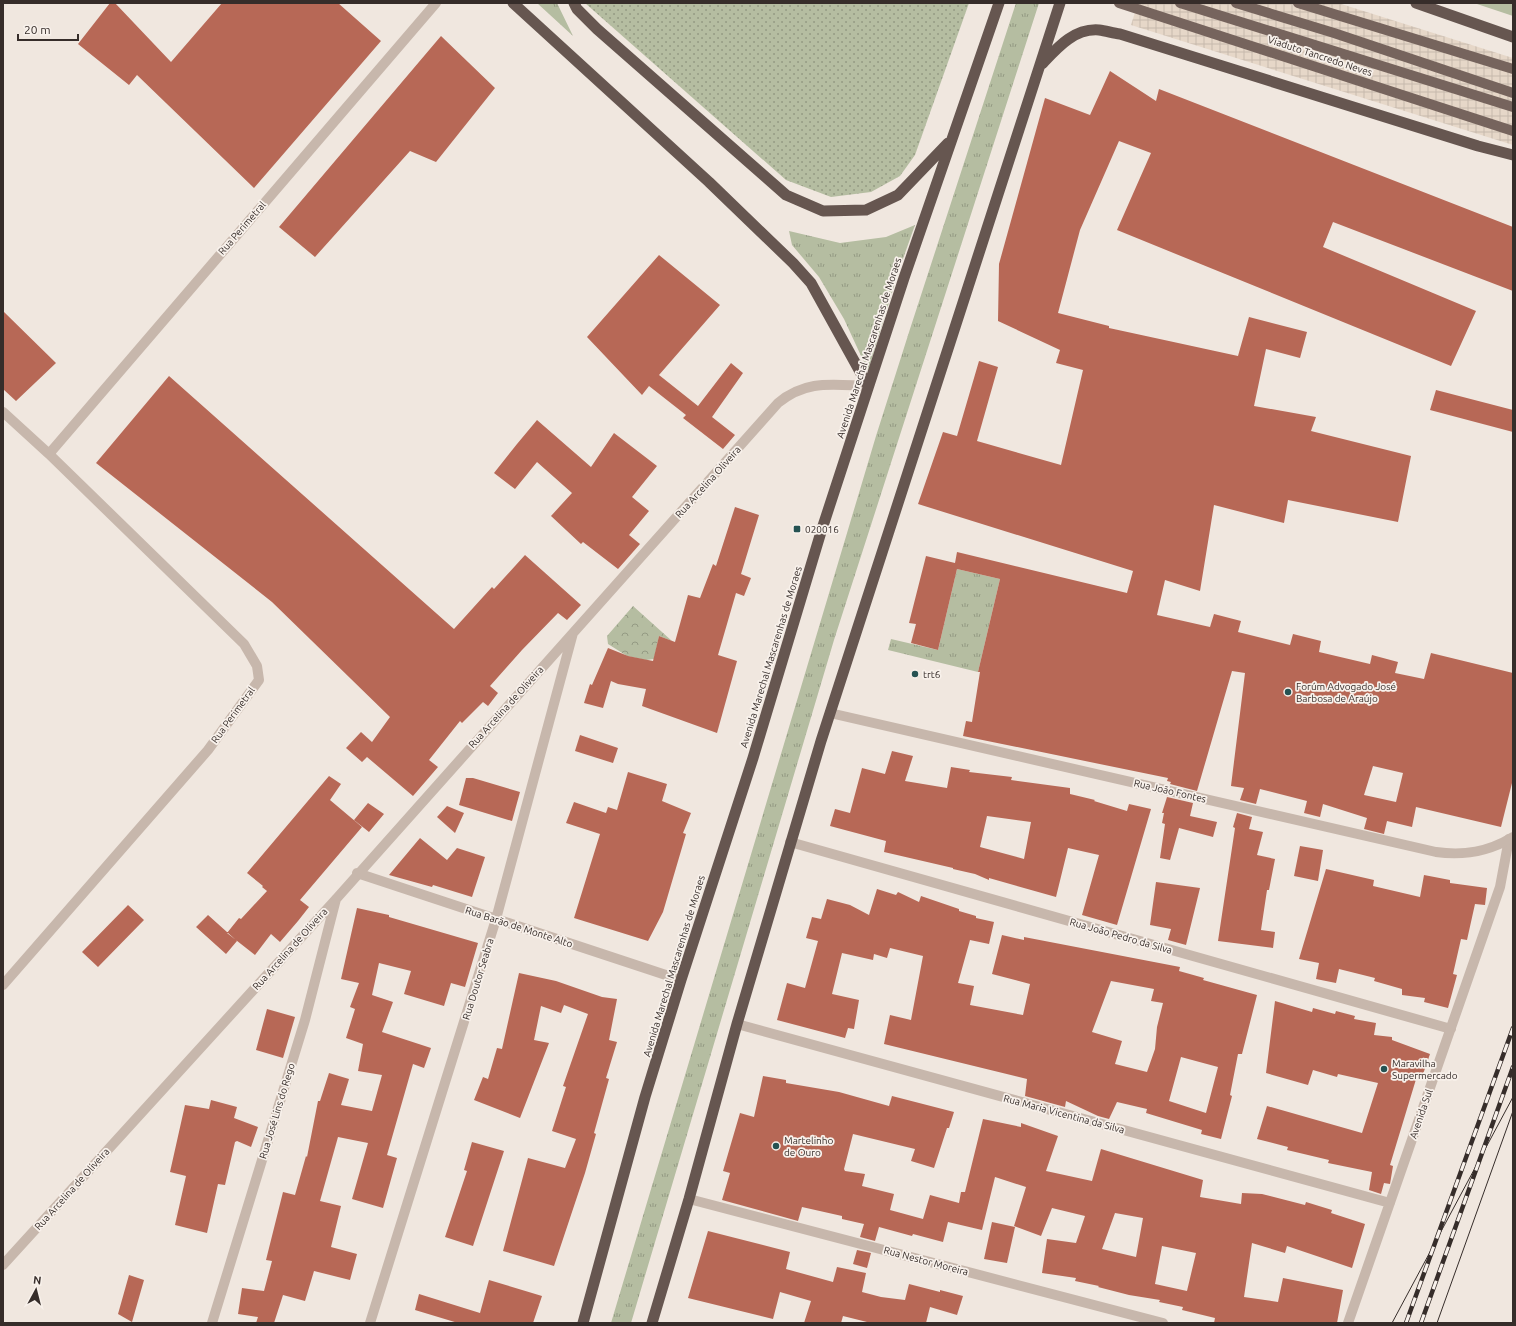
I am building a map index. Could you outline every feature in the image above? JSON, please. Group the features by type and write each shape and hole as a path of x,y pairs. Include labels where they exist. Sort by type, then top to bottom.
{"highway":[{"path":"513,3 709,182 793,263 811,283 868,386"},
{"path":"574,3 577,9 597,29 786,195 823,211 866,210 898,196 952,140"},
{"name":"Avenida Marechal Mascarenhas de Moraes","path":"583,1323 645,1097 681,980 753,758 821,532 868,386 999,3"},
{"path":"652,1323 689,1199 737,1024 790,842 830,713 1060,3"},
{"path":"1416,3 1513,37"},
{"path":"1040,67 1056,49 1070,37 1083,32 1097,30 1120,34 1478,146 1513,155"}],"main road":[{"name":"Viaduto Tancredo Neves","path":"1119,3 1513,131"},
{"path":"1180,3 1513,107"},
{"path":"1236,3 1513,93"},
{"path":"1298,3 1513,69"}],"street":[{"name":"Rua Perimetral","path":"49,454 436,3"},
{"name":"Rua Arcelina Oliveira","path":"574,631 778,403 799,389 824,384 868,386"},
{"name":"Rua Perimetral","path":"3,412 49,454 244,644 257,666 259,680 208,750 3,985"},
{"name":"Rua Arcelina de Oliveira","path":"3,1265 337,898 357,873 574,631"},
{"name":"Rua Doutor Seabra","path":"370,1323 496,919 574,631"},
{"name":"Rua João Fontes","path":"830,713 1436,852 1462,854 1476,853 1489,849 1511,838"},
{"name":"Avenida Sul","path":"1348,1323 1500,887 1511,838"},
{"name":"Rua João Pedro da Silva","path":"790,842 1451,1029"},
{"name":"Rua Barão de Monte Alto","path":"357,873 681,980"},
{"name":"Rua José Lins do Rego","path":"212,1323 305,1020 337,898"},
{"name":"Rua Maria Vicentina da Silva","path":"737,1024 1390,1203"},
{"name":"Rua Nestor Moreira","path":"689,1199 1162,1323"}],"green space":[{"path":"537,3 557,3 573,36"},
{"path":"585,3 969,3 915,155 900,176 871,192 831,197 786,180"},
{"path":"1016,3 1039,3 834,640 631,1323 611,1323 876,436"},
{"path":"1474,3 1513,3 1513,16"},
{"path":"915,225 899,270 868,371 844,319 819,277 792,245 789,231 840,243 886,237"},
{"path":"957,569 1000,579 978,672 888,650 891,639 938,650"},
{"path":"633,606 672,641 659,636 654,659 646,660 627,656 608,644 607,636"}],"shaded area":[{"path":"1138,3 1338,3 1513,58 1513,145 1131,25"}],"building":[{"path":"110,3 115,3 171,62 222,3 338,3 381,41 254,188 137,75 129,85 78,44"},
{"path":"441,36 495,88 436,162 410,151 315,257 279,227"},
{"path":"1110,71 1156,101 1159,89 1513,227 1513,291 1333,222 1323,247 1476,311 1451,366 1117,230 1151,153 1119,141 1080,230 1058,313 1109,326 1109,328 1238,356 1249,317 1307,332 1300,358 1266,349 1254,406 1316,417 1311,431 1411,456 1398,522 1288,500 1284,523 1214,505 1200,591 1165,580 1157,615 1210,627 1214,614 1241,621 1238,632 1290,645 1293,634 1321,641 1319,652 1370,664 1372,655 1398,662 1395,673 1424,679 1431,653 1513,673 1513,779 1501,827 1416,807 1412,827 1387,821 1384,834 1364,829 1367,818 1323,804 1320,817 1304,813 1307,801 1260,789 1256,804 1240,800 1244,788 1231,786 1245,673 1232,671 1197,791 1170,784 1171,782 1167,781 1168,778 963,736 966,721 972,722 980,672 978,672 1000,579 957,569 938,650 911,643 916,624 909,623 926,556 955,563 957,552 1127,593 1133,571 918,504 943,432 957,436 979,361 998,367 977,441 1061,465 1083,370 1056,363 1060,350 998,321 999,264 1045,98 1090,115","holes":["1373,766 1403,773 1396,802 1364,795"]},
{"path":"659,255 720,305 659,375 698,406 731,363 743,373 712,417 735,435 723,449 683,418 686,415 649,386 642,395 587,337"},
{"path":"3,311 56,363 16,401 3,389"},
{"path":"169,376 454,629 492,587 494,589 525,555 581,605 567,620 558,613 490,686 498,693 488,706 483,702 462,723 460,721 429,760 438,767 413,796 367,757 362,762 346,748 361,732 372,742 390,717 272,602 96,463"},
{"path":"1436,390 1513,410 1513,432 1430,410"},
{"path":"537,420 591,467 614,433 657,466 632,497 649,511 629,535 640,544 618,569 583,542 581,544 551,516 572,493 537,462 515,489 494,473"},
{"path":"735,507 759,515 741,574 751,578 744,596 736,593 718,655 737,661 717,733 642,706 646,689 618,684 611,681 603,708 584,703 590,684 592,685 608,648 628,656 653,661 659,636 675,642 688,595 700,598 713,564 716,566"},
{"path":"580,735 618,748 613,763 575,751"},
{"path":"892,751 913,756 905,781 947,788 951,767 970,770 969,772 1012,777 1011,780 1070,788 1070,794 1095,800 1094,801 1127,811 1129,804 1151,809 1117,925 1082,915 1099,855 1068,848 1056,897 989,878 989,880 975,874 953,868 884,852 886,841 830,826 835,809 850,813 862,768 885,774","holes":["987,816 1031,822 1024,859 980,847"]},
{"path":"628,772 667,784 662,801 691,813 683,833 686,834 663,912 648,941 574,918 600,834 566,823 574,802 606,813 608,807 617,810"},
{"path":"329,776 341,784 330,800 362,827 300,900 309,907 298,921 280,942 271,934 255,955 227,933 239,918 241,919 267,891 247,873"},
{"path":"466,778 473,778 520,792 512,821 459,805"},
{"path":"1167,797 1193,803 1190,816 1217,822 1213,837 1179,828 1170,860 1160,858 1165,824 1162,823 1164,813 1162,813"},
{"path":"368,803 384,814 369,832 354,820"},
{"path":"447,806 464,813 455,833 437,817"},
{"path":"1237,813 1252,817 1249,829 1263,832 1257,855 1275,859 1269,890 1267,890 1261,930 1275,932 1273,948 1218,941 1235,828 1233,827"},
{"path":"420,838 447,860 457,848 485,857 472,897 433,885 432,887 389,875"},
{"path":"1300,846 1323,850 1318,881 1294,876"},
{"path":"1326,869 1374,880 1373,886 1420,897 1424,875 1450,880 1450,883 1487,888 1485,905 1475,904 1467,940 1461,939 1453,974 1457,975 1448,1008 1424,1002 1425,998 1402,995 1402,989 1374,981 1375,978 1339,969 1336,983 1316,979 1319,963 1299,959"},
{"path":"1156,882 1200,888 1186,945 1168,940 1171,929 1150,925"},
{"path":"877,889 896,895 898,892 919,902 921,896 959,909 959,911 976,916 976,918 994,922 989,944 970,940 958,983 974,986 970,1005 1023,1015 1030,984 992,974 1002,935 1024,940 1024,937 1180,967 1179,971 1204,978 1203,980 1257,995 1242,1054 1238,1054 1230,1095 1232,1096 1221,1139 1201,1134 1202,1130 1146,1113 1147,1109 1117,1102 1109,1119 1098,1116 1066,1101 1065,1107 1025,1096 1027,1079 884,1044 890,1015 911,1020 923,956 890,948 887,958 874,954 873,960 842,953 832,994 859,1000 854,1029 848,1028 845,1038 777,1020 787,983 805,988 818,941 806,938 812,917 821,919 827,899 850,905 869,915","holes":["1111,981 1154,989 1151,1001 1163,1003 1157,1027 1155,1049 1147,1072 1115,1064 1122,1041 1092,1032","1181,1057 1218,1067 1206,1113 1169,1101"]},
{"path":"128,905 144,920 98,967 82,952"},
{"path":"357,908 389,915 389,917 478,943 465,987 451,983 444,1006 404,994 411,971 379,963 372,995 393,1002 382,1032 431,1048 424,1068 413,1064 387,1155 397,1158 383,1208 352,1199 368,1143 338,1137 320,1201 341,1206 331,1247 357,1254 350,1280 314,1271 305,1301 283,1295 274,1323 256,1323 258,1317 238,1314 242,1288 264,1291 272,1261 266,1260 283,1192 295,1195 306,1156 307,1157 318,1101 320,1101 329,1073 349,1079 341,1105 372,1111 382,1075 358,1071 363,1044 346,1038 355,1009 350,1007 359,983 341,979"},
{"path":"208,915 237,941 226,954 196,927"},
{"path":"519,973 556,981 602,997 617,999 609,1040 617,1042 606,1078 609,1079 585,1173 554,1266 503,1251 528,1158 565,1168 576,1139 552,1131 566,1087 563,1086 588,1014 564,1005 561,1013 541,1006 534,1040 549,1043 520,1118 474,1100 483,1077 488,1079 497,1048 502,1049"},
{"path":"1275,1001 1312,1012 1313,1008 1335,1014 1336,1011 1355,1016 1354,1019 1376,1023 1374,1035 1392,1037 1392,1040 1430,1054 1422,1077 1417,1076 1390,1165 1393,1166 1390,1184 1384,1183 1381,1194 1369,1190 1372,1172 1328,1163 1329,1160 1287,1150 1288,1147 1257,1139 1267,1106 1362,1133 1378,1083 1338,1074 1337,1077 1313,1070 1308,1085 1266,1073"},
{"path":"267,1009 295,1017 283,1058 256,1050"},
{"path":"763,1076 786,1080 786,1083 839,1092 889,1106 892,1096 954,1112 949,1128 947,1128 934,1168 911,1161 915,1149 853,1134 844,1169 845,1171 865,1174 862,1186 894,1194 890,1210 923,1219 930,1195 959,1203 961,1192 965,1192 983,1119 1021,1127 1021,1123 1058,1136 1046,1171 1092,1181 1101,1149 1203,1180 1200,1197 1241,1204 1242,1193 1262,1194 1305,1205 1306,1202 1332,1210 1331,1213 1365,1224 1352,1268 1287,1246 1285,1253 1252,1243 1244,1297 1278,1302 1283,1278 1343,1290 1337,1323 1214,1323 1215,1318 1182,1310 1183,1307 1159,1302 1160,1300 1129,1295 1075,1281 1076,1278 1042,1273 1047,1239 1076,1243 1085,1216 1052,1208 1041,1236 1014,1226 1026,1187 995,1177 982,1230 948,1222 943,1242 913,1234 912,1236 879,1227 875,1241 860,1237 864,1224 842,1219 842,1216 802,1207 798,1221 722,1200 730,1173 723,1171 740,1113 754,1117","holes":["1115,1213 1143,1218 1136,1257 1102,1249","1162,1246 1196,1253 1187,1291 1155,1284"]},
{"path":"211,1100 237,1107 234,1118 258,1127 251,1147 237,1141 235,1142 225,1185 218,1184 207,1233 175,1225 186,1176 170,1172 185,1105 209,1109"},
{"path":"472,1142 504,1151 473,1246 445,1237 467,1171 464,1170"},
{"path":"992,1222 1015,1227 1007,1263 984,1259"},
{"path":"708,1231 790,1252 786,1269 833,1282 837,1267 866,1273 862,1292 881,1297 905,1300 909,1284 963,1296 957,1315 930,1307 926,1323 871,1323 843,1316 841,1323 804,1323 811,1301 780,1292 773,1319 688,1298"},
{"path":"857,1250 871,1253 867,1268 853,1264"},
{"path":"129,1275 144,1280 132,1322 118,1314"},
{"path":"489,1280 542,1296 533,1323 458,1323 415,1310 419,1294 480,1313"}],"tram line":[{"path":"1392,1323 1513,1097"},
{"path":"1437,1323 1513,1111"}],"railway":[{"path":"1406,1323 1513,1028"},
{"path":"1421,1323 1513,1067"}],"place":[{"name":"020016","path":"797,529"},
{"name":"trt6","path":"915,674"},
{"name":"Forúm Advogado José Barbosa de Araújo","path":"1288,692"},
{"name":"Maravilha Supermercado","path":"1384,1069"},
{"name":"Martelinho de Ouro","path":"776,1146"}]}
